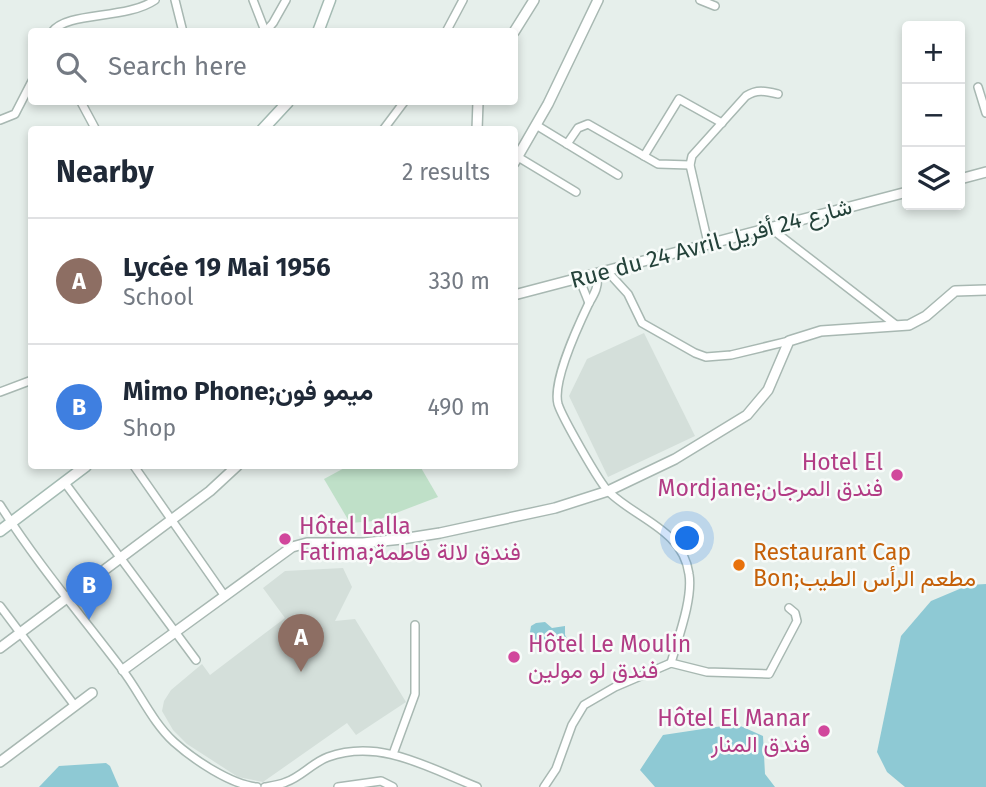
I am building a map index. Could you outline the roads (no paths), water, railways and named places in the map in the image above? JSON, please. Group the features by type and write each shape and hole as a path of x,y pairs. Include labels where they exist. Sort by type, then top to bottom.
{"main road":[{"path":"320,28 330,0"},
{"path":"266,126 285,105"},
{"path":"0,531 82,469"}],"street":[{"path":"57,28 69,20 129,12 143,8 155,0"},
{"path":"175,0 182,28"},
{"path":"253,0 264,28"},
{"path":"268,28 286,0"},
{"path":"448,28 463,0"},
{"path":"516,28 534,0"},
{"path":"518,156 598,0"},
{"path":"700,0 715,6"},
{"path":"978,87 986,113"},
{"path":"0,120 15,114 28,89"},
{"path":"708,243 690,165 692,156 754,91 763,90 778,94"},
{"path":"644,156 679,99 722,123"},
{"path":"84,105 94,126"},
{"path":"386,126 402,105"},
{"path":"477,126 478,105"},
{"path":"567,144 578,128 588,124 662,165 690,165"},
{"path":"536,125 618,175"},
{"path":"518,161 576,192"},
{"path":"965,178 986,172"},
{"name":"Rue du 24 Avril شارع 24 أفريل","path":"518,294 902,193"},
{"path":"769,227 896,326"},
{"path":"671,663 690,590 687,565 678,546 669,536 608,491 563,416 557,396 561,369 597,290 602,272 628,294 642,323 695,354 706,357 731,355 821,331 916,323 955,291 986,290"},
{"path":"579,278 589,303"},
{"path":"123,670 271,560 298,545 363,543 440,533 555,508 608,491 685,453 747,415 768,390 789,341"},
{"path":"0,392 28,382"},
{"path":"136,469 224,595"},
{"path":"0,648 210,491 234,469"},
{"path":"65,483 196,660"},
{"path":"0,505 173,741 234,781 257,787"},
{"path":"0,606 75,706"},
{"path":"544,787 584,705 615,687 671,663 707,672 769,674 797,621 795,613 789,608"},
{"path":"393,754 415,694 415,625"},
{"path":"1,758 92,693"},
{"path":"265,787 286,782 325,758 367,749 393,754 477,787"},
{"path":"338,787 381,781 393,787"}],"water":[{"path":"986,584 986,787 905,787 887,772 877,752 901,636 931,601 969,585"},
{"path":"545,622 552,628 565,626 565,635 570,643 563,648 554,640 533,640 531,626"},
{"path":"736,724 763,736 765,774 775,787 655,787 640,770 663,735"},
{"path":"106,763 119,787 39,787 59,766"}],"place":[{"name":"Hotel El Mordjane;فندق المرجان","path":"897,475"},
{"name":"Hôtel Lalla Fatima;فندق لالة فاطمة","path":"285,539"},
{"name":"Restaurant Cap Bon;مطعم الرأس الطيب","path":"739,565"},
{"name":"Mimo Phone;ميمو فون","path":"89,620"},
{"name":"Hôtel Le Moulin فندق لو مولين","path":"514,657"},
{"name":"Lycée 19 Mai 1956","path":"301,672"},
{"name":"Hôtel El Manar فندق المنار","path":"824,731"}]}
